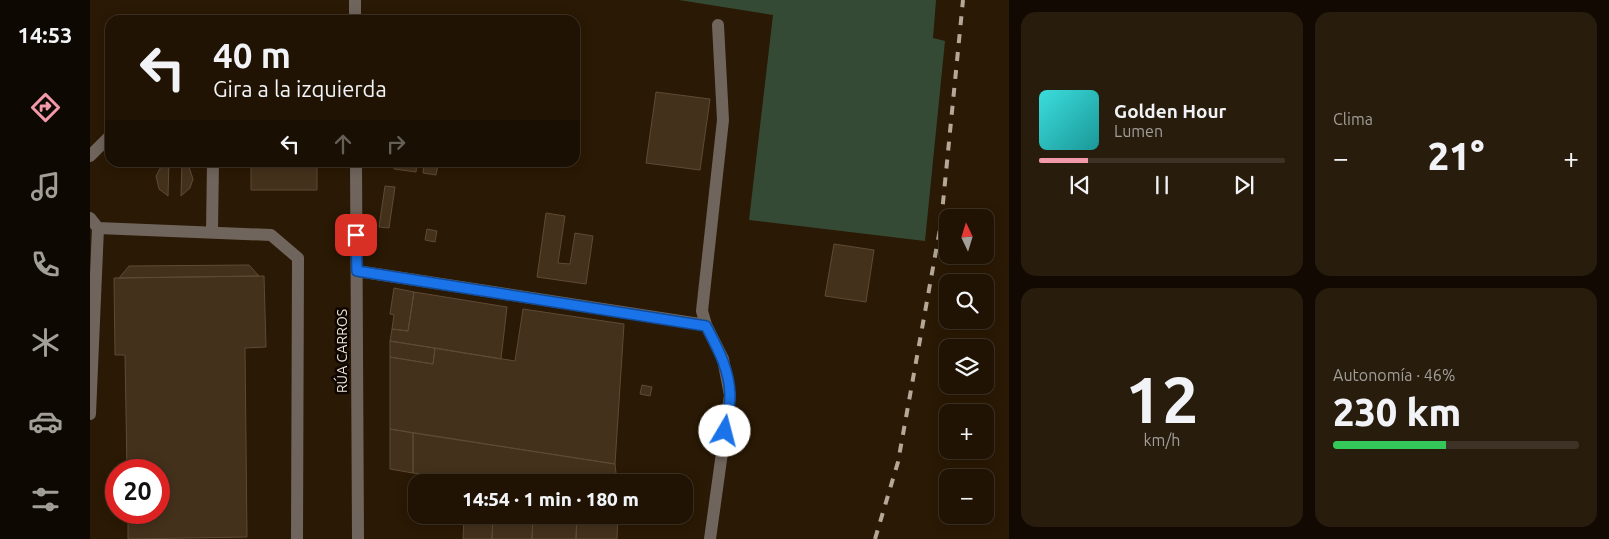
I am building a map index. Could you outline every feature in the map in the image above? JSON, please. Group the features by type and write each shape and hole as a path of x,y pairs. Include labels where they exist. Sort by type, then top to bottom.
{"street":[{"path":"355,0 355,15"},
{"path":"710,539 730,396 723,359 706,326 702,310 723,120 718,24"},
{"path":"90,156 105,141"},
{"path":"212,232 214,167"},
{"name":"RÚA CARROS","path":"356,167 358,539"},
{"path":"90,414 94,223 212,232 271,234 298,258 298,539"},
{"path":"357,271 706,326"}],"green space":[{"path":"679,0 936,0 933,38 945,41 925,241 749,220 773,15"}],"building":[{"path":"656,92 710,99 700,170 646,163"},
{"path":"161,167 169,167 168,196 159,189 156,176"},
{"path":"182,167 189,167 193,179 190,188 181,196"},
{"path":"251,167 317,167 317,190 251,190"},
{"path":"394,167 416,167 416,172 394,169"},
{"path":"424,167 438,167 436,175 423,173"},
{"path":"385,186 395,187 389,228 379,227"},
{"path":"546,213 565,216 558,263 570,264 575,233 593,236 586,284 537,277"},
{"path":"427,229 437,231 435,242 425,240"},
{"path":"834,244 874,250 866,302 825,296"},
{"path":"249,265 259,276 119,278 129,266"},
{"path":"264,276 266,347 245,348 247,537 128,539 128,524 170,524 170,459 127,459 125,355 115,355 114,278"},
{"path":"394,288 414,292 408,331 392,329 394,315 390,314"},
{"path":"414,292 507,307 501,359 390,341 392,329 408,331"},
{"path":"523,309 624,324 615,464 390,429 390,357 433,364 435,348 515,361"},
{"path":"390,341 435,348 433,364 390,357"},
{"path":"642,385 652,387 650,396 640,394"},
{"path":"390,429 413,433 413,473 390,469"},
{"path":"413,433 615,464 616,474 419,474 413,473"},
{"path":"464,524 493,524 492,539 463,539"},
{"path":"493,524 533,524 532,539 492,539"},
{"path":"533,524 577,524 576,539 532,539"},
{"path":"577,524 618,524 617,539 576,539"}],"railway":[{"path":"875,539 898,462 941,223 963,0"}],"route":[{"path":"356,235 357,271 706,326 723,359 728,384 730,396 725,431"}]}
